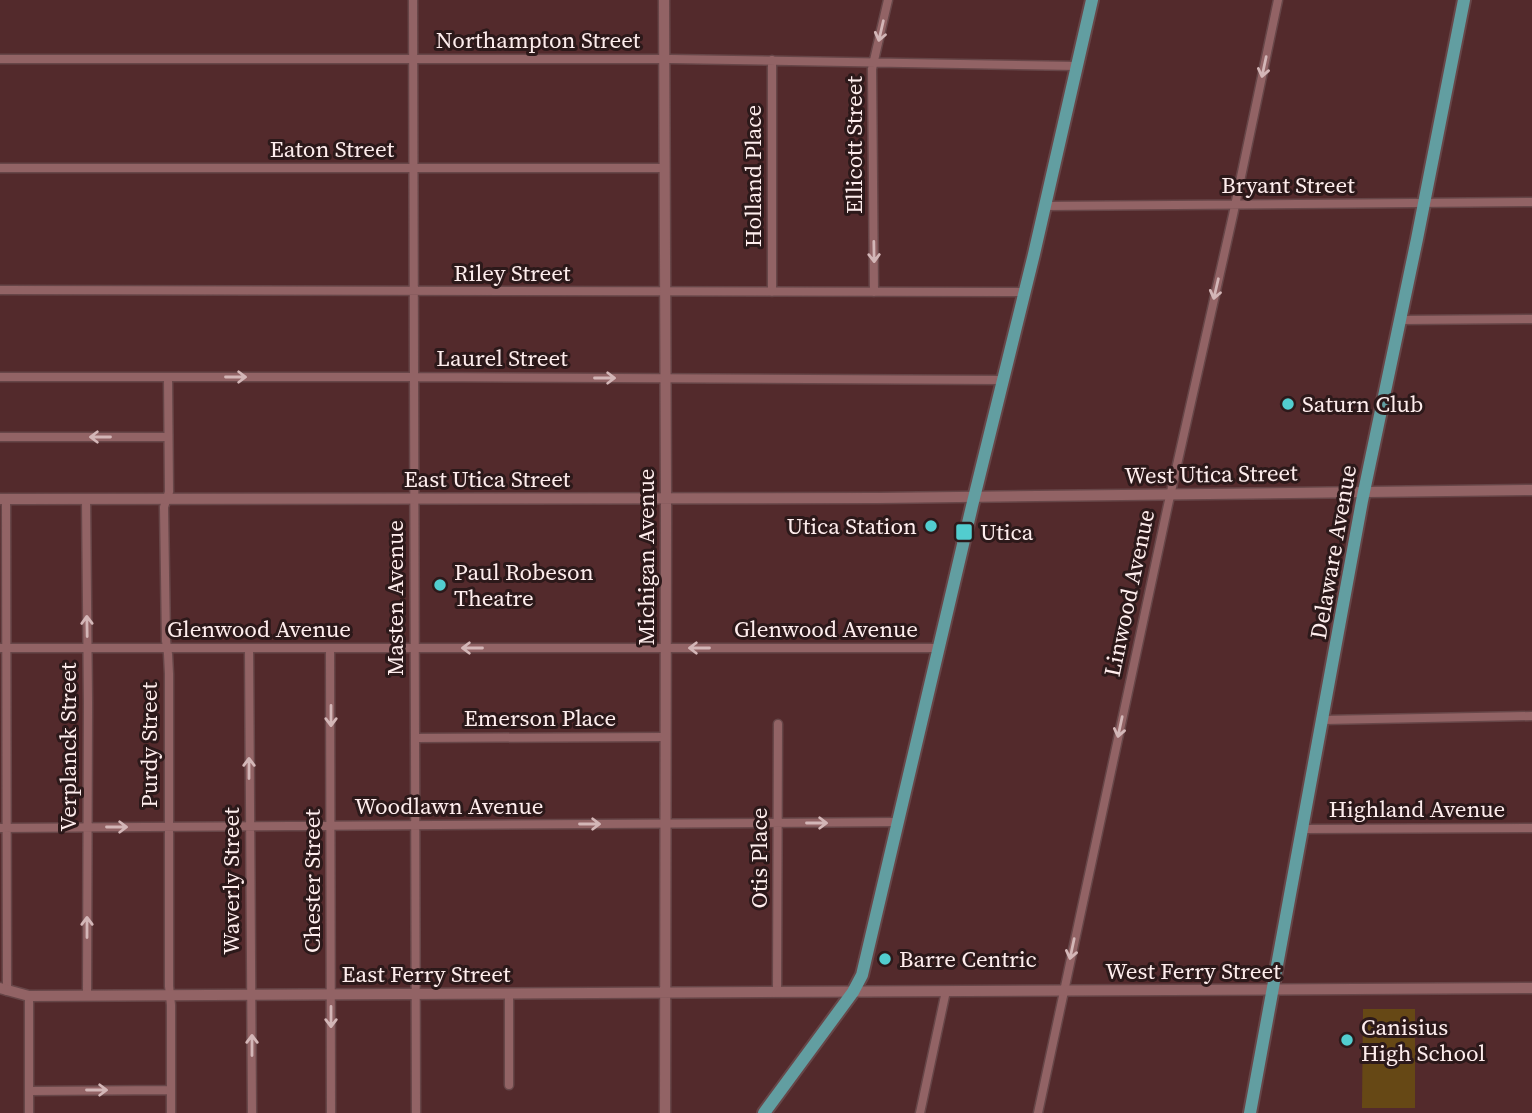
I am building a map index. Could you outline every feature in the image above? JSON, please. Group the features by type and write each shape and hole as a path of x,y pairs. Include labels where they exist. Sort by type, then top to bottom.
{"main road":[{"path":"764,1113 853,992 867,958 1045,206 1091,0"},
{"name":"Delaware Avenue","path":"1250,1113 1364,492 1464,0"}],"street":[{"name":"Masten Avenue","path":"413,0 416,1113"},
{"name":"Michigan Avenue","path":"664,0 664,1113"},
{"name":"Ellicott Street","path":"874,292 872,69 888,0"},
{"name":"Linwood Avenue","path":"1038,1113 1278,0"},
{"name":"Northampton Street","path":"0,59 664,59 1077,66"},
{"name":"Holland Place","path":"772,60 772,292"},
{"name":"Eaton Street","path":"0,168 664,168"},
{"name":"Bryant Street","path":"1045,206 1532,202"},
{"name":"Riley Street","path":"0,290 1024,292"},
{"path":"1401,320 1532,319"},
{"name":"Laurel Street","path":"0,377 1003,380"},
{"name":"Purdy Street","path":"168,377 169,492 164,507 169,664 171,1113"},
{"path":"0,437 168,437"},
{"name":"West Utica Street","path":"974,497 1532,491"},
{"name":"East Utica Street","path":"3,499 974,497"},
{"path":"3,499 4,989"},
{"name":"Verplanck Street","path":"86,499 87,996"},
{"name":"Glenwood Avenue","path":"3,648 939,648"},
{"name":"Waverly Street","path":"249,648 251,1113"},
{"name":"Chester Street","path":"330,648 331,1113"},
{"path":"1323,720 1532,716"},
{"name":"Otis Place","path":"777,992 778,724"},
{"name":"Emerson Place","path":"415,738 665,737"},
{"name":"Woodlawn Avenue","path":"3,827 899,822"},
{"name":"Highland Avenue","path":"1303,829 1532,828"},
{"name":"West Ferry Street","path":"853,992 1532,988"},
{"name":"East Ferry Street","path":"4,989 29,996 853,992"},
{"path":"920,1113 946,991"},
{"path":"509,993 509,1085"},
{"path":"29,996 29,1113"},
{"path":"29,1091 171,1090"}],"shaded area":[{"path":"1363,1009 1415,1009 1415,1108 1362,1108"}],"place":[{"name":"Saturn Club","path":"1288,404"},
{"name":"Utica Station","path":"931,526"},
{"name":"Utica","path":"964,532"},
{"name":"Paul Robeson Theatre","path":"440,585"},
{"name":"Barre Centric","path":"885,959"},
{"name":"Canisius High School","path":"1347,1040"}]}
